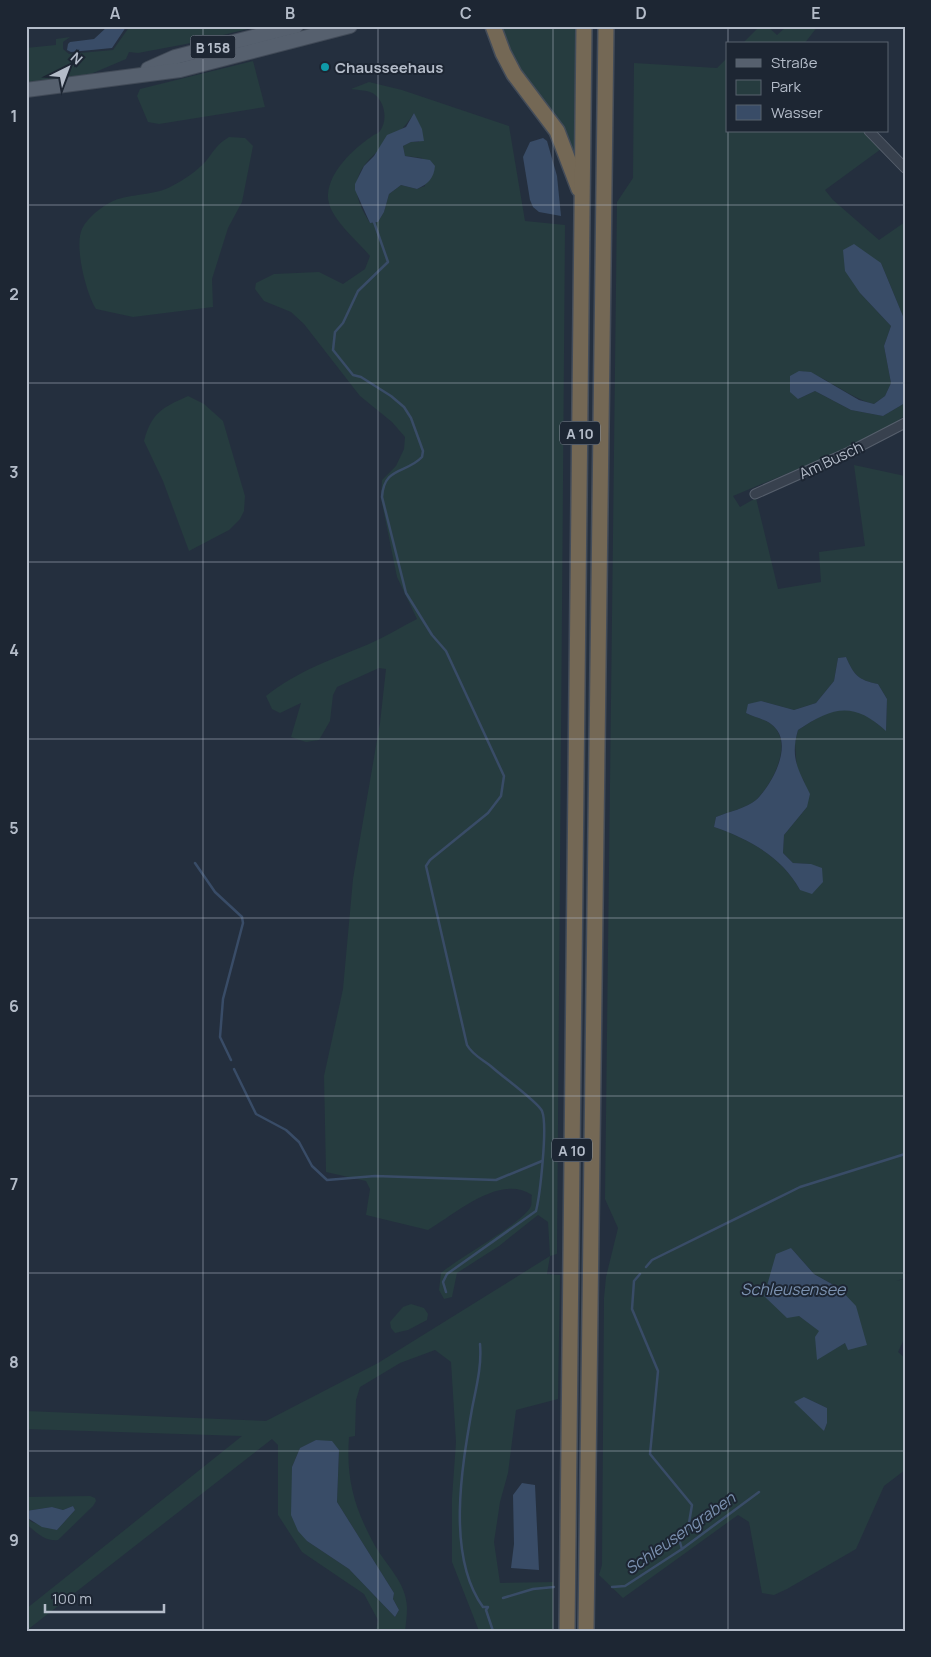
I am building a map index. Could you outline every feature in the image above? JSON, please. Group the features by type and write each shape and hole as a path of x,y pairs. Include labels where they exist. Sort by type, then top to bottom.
{"highway":[{"path":"493,26 502,53 514,74 558,132 582,198"},
{"name":"A 10","path":"567,1631 584,26"},
{"name":"A 10","path":"586,1631 606,26"}],"main road":[{"name":"B 158","path":"133,75 175,58 296,26"},
{"name":"B 158","path":"26,90 180,70 350,26"}],"street":[{"path":"870,132 905,168"},
{"name":"Am Busch","path":"755,494 840,456 905,423"}],"green space":[{"path":"130,26 260,26 186,44 138,53 129,52 126,59 79,79 26,85 26,48 56,45 56,39 70,37 63,42 63,49 69,54 113,50"},
{"path":"497,26 576,26 574,164 527,86"},
{"path":"760,26 767,26 777,35 787,26 818,26 806,42 744,42"},
{"path":"726,59 726,132 865,132 881,149 825,190 833,200 879,240 905,222 905,321 881,263 860,293 891,326 884,346 891,383 885,396 874,404 864,401 808,372 799,371 798,399 815,391 851,410 883,416 905,403 905,415 882,434 733,496 740,507 756,498 778,589 821,582 819,552 865,546 854,465 905,476 905,1278 896,1281 905,1279 905,1337 898,1352 905,1358 905,1470 884,1486 856,1549 774,1595 762,1593 749,1522 738,1515 623,1598 599,1575 602,1565 604,1298 606,1277 618,1228 605,1199 617,202 633,178 634,63 717,68","holes":["846,657 852,668 861,678 878,684 887,699 886,730 864,714 844,709 828,713 798,730 795,743 797,771 804,781 807,807 784,835 783,853 793,863 811,864 800,890 793,878 774,859 740,837 714,827 716,817 743,808 756,800 768,784 779,763 781,741 778,732 769,722 746,713 761,701 794,710 816,703 834,681 838,658","791,1248 814,1274 839,1288 845,1343 817,1359 820,1331 799,1316","804,1397 827,1408 827,1423 824,1431"]},
{"path":"253,61 265,107 159,124 148,122 137,96 140,89"},
{"path":"369,82 402,90 509,126 525,221 565,225 557,1254 550,1256 548,1222 538,1215 499,1246 457,1273 452,1297 444,1299 439,1290 441,1273 517,1221 531,1206 532,1195 519,1190 506,1189 492,1192 428,1230 366,1215 370,1189 366,1181 326,1172 324,1076 343,989 353,879 380,723 386,669 379,668 337,687 333,695 330,721 319,740 306,742 291,737 301,703 280,713 272,709 266,696 290,679 375,641 417,619 397,577 381,498 382,480 396,466 404,449 405,437 392,422 360,396 304,324 291,312 264,301 255,289 256,283 274,274 319,272 343,284 365,269 370,256 337,219 332,211 328,194 333,177 344,161 357,148 379,132 383,126 384,109 382,103 375,95 368,91 351,89","holes":["414,113 419,142 411,142 403,146 405,156 422,158 425,186 417,189 401,185 389,194 384,212 378,222 370,223 359,202 357,186 360,172 368,161 404,127"]},
{"path":"229,137 245,138 253,146 242,202 228,228 212,279 213,307 133,317 96,309 88,292 80,258 80,237 87,221 100,209 120,198 158,191 181,181 199,168 219,145"},
{"path":"188,396 204,404 223,421 245,496 244,511 240,519 229,530 189,551 163,481 144,441 151,423 159,412"},
{"path":"550,1256 547,1274 560,1275 558,1399 516,1410 508,1473 500,1502 494,1542 500,1583 553,1582 553,1631 479,1631 452,1562 452,1498 456,1442 451,1362 435,1350 400,1363 360,1387 356,1400 355,1436 349,1437 350,1480 353,1492 367,1531 395,1574 403,1590 407,1608 405,1631 376,1631 378,1620 364,1594 302,1552 278,1515 278,1445 272,1439 26,1631 26,1609 242,1436 26,1429 26,1411 266,1421 378,1363","holes":["316,1440 339,1450 337,1502 394,1593 393,1599 399,1610 395,1617 349,1569 307,1541 292,1487 292,1467 300,1448"]},
{"path":"411,1304 424,1308 428,1314 427,1320 408,1330 395,1333 391,1328 390,1322 403,1307"},
{"path":"90,1496 95,1498 96,1501 93,1506 58,1540 45,1538 26,1524 26,1517 32,1522 57,1530 75,1510 73,1506 63,1510 52,1507 26,1511 26,1497"}],"water":[{"path":"107,27 126,27 112,48 71,52 67,50 70,42 94,39"},
{"path":"414,113 422,129 424,141 411,142 403,146 405,156 430,160 435,166 432,177 427,183 417,189 401,185 389,194 384,212 378,222 370,223 355,190 355,184 364,166 374,156 387,135 406,127"},
{"path":"543,138 547,141 557,176 561,216 539,212 533,207 530,200 523,157 530,142"},
{"path":"854,244 881,263 905,321 905,403 883,416 851,410 815,391 798,399 790,392 790,376 799,371 811,372 859,400 874,404 885,396 891,383 884,346 891,326 860,293 845,271 843,250"},
{"path":"846,657 854,672 866,681 878,684 887,699 886,731 874,721 853,711 833,712 810,722 798,730 795,748 796,763 810,794 807,807 784,835 783,853 793,863 811,864 822,868 823,882 812,894 800,890 784,868 763,851 740,837 714,827 716,817 743,808 756,800 769,784 779,763 781,741 778,732 768,722 746,713 748,704 761,701 794,710 816,703 834,681 838,658"},
{"name":"Schleusensee","path":"791,1248 814,1274 839,1288 856,1306 867,1345 848,1350 845,1343 817,1360 815,1337 819,1331 799,1316 787,1318 764,1296 776,1254"},
{"path":"804,1397 827,1408 827,1423 824,1431 794,1402"},
{"path":"316,1440 332,1441 339,1450 337,1502 394,1593 393,1599 399,1610 395,1617 349,1569 307,1541 298,1531 291,1515 292,1467 300,1448"},
{"path":"522,1483 535,1485 539,1570 511,1568 514,1544 513,1495"},
{"path":"73,1506 75,1510 57,1530 42,1527 26,1517 26,1511 52,1507 63,1510"}],"waterway":[{"path":"374,222 388,262 358,291 343,323 335,332 333,350 353,375 361,377 391,396 404,407 411,418 423,451 422,457 391,475 384,487 382,497 406,593 432,635 446,651 504,776 501,796 488,813 430,860 426,866 467,1045 475,1055 490,1065 534,1102 542,1111 544,1119 543,1160 536,1211 447,1274 443,1282 446,1292"},
{"path":"195,863 215,892 242,917 243,923 223,999 220,1037 231,1060"},
{"path":"234,1069 256,1114 286,1130 299,1142 312,1166 327,1180 375,1176 496,1180 542,1161"},
{"path":"646,1267 652,1260 800,1187 905,1154"},
{"path":"640,1274 634,1281 632,1309 658,1371 650,1454 692,1505 688,1529 679,1539 682,1549"},
{"path":"480,1344 479,1369 461,1483 461,1537 464,1563 471,1586 483,1607 488,1607 486,1610 493,1631"},
{"name":"Schleusengraben","path":"612,1587 625,1586 682,1549 759,1492"},
{"name":"Schleusengraben","path":"503,1598 533,1589 554,1587"}],"place":[{"name":"Chausseehaus","path":"325,67"}]}
